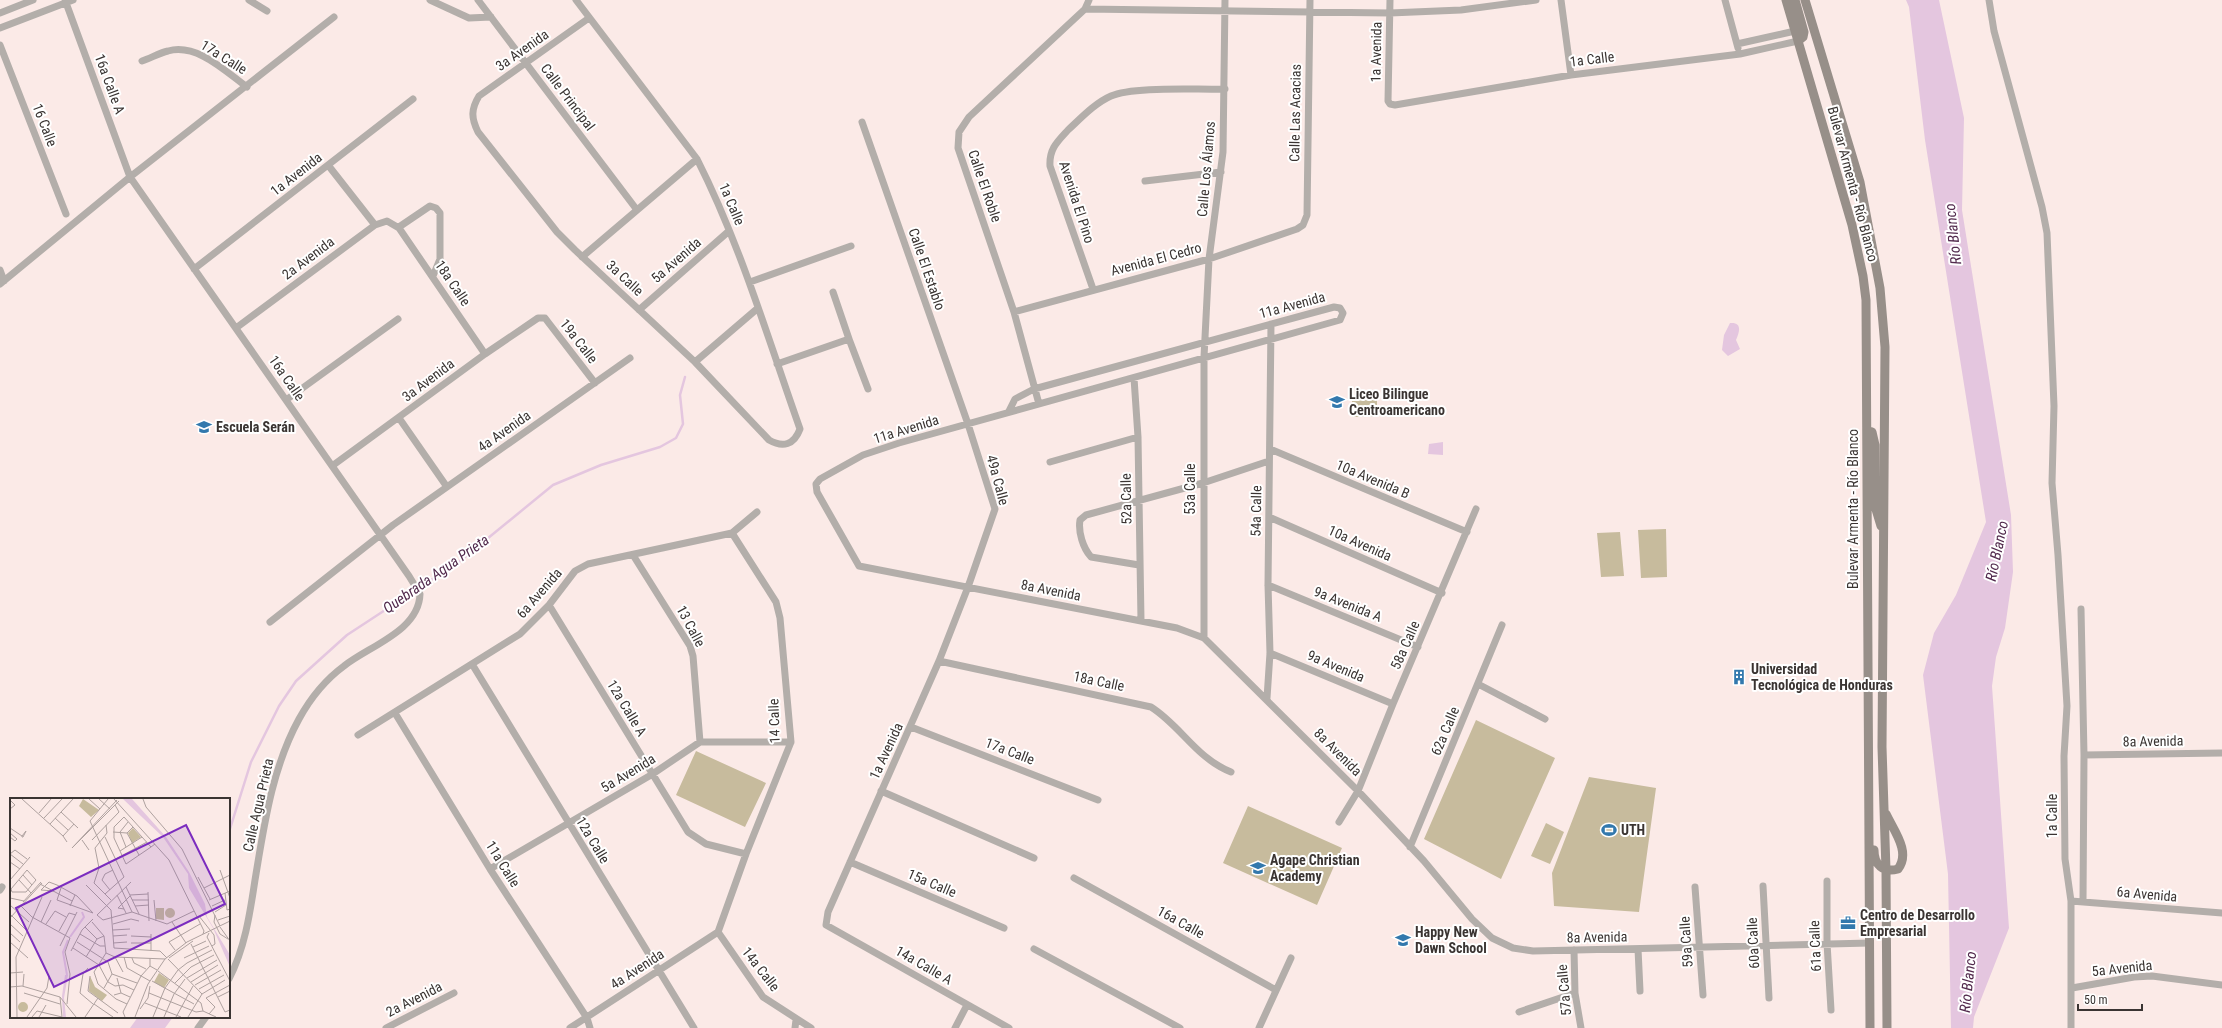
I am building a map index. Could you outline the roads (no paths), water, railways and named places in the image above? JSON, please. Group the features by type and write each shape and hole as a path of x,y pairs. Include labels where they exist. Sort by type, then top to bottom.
{"main road":[{"name":"Bulevar Armenta - Río Blanco","path":"1786,0 1852,225 1863,276 1866,300 1867,616 1870,756 1870,1028"},
{"path":"1795,0 1804,32 1803,37 1798,41"},
{"name":"Bulevar Armenta - Río Blanco","path":"1805,0 1860,182 1880,288 1885,347 1882,747 1886,870 1887,1028"},
{"path":"1867,431 1872,432 1874,436 1875,506 1884,535"},
{"path":"1870,756 1875,770 1875,862 1886,870 1898,869 1904,856 1884,811"}],"street":[{"path":"0,13 33,0"},
{"path":"249,0 267,11"},
{"path":"430,0 469,18 490,17"},
{"name":"Calle Principal","path":"478,0 638,210"},
{"name":"1a Calle","path":"576,0 697,160 750,282 800,430 797,438 788,444"},
{"name":"Calle El Roble","path":"1039,404 1014,312 958,148 959,132 969,117 1085,9 1089,0"},
{"name":"Calle Los Álamos","path":"1205,341 1209,259 1221,172 1225,90 1225,0"},
{"name":"Calle Las Acacias","path":"1303,225 1306,215 1310,0"},
{"name":"1a Avenida","path":"1390,0 1388,101 1390,104"},
{"path":"1085,9 1390,13 1462,10 1536,0"},
{"path":"1561,0 1570,75"},
{"path":"1725,0 1740,54"},
{"name":"1a Calle","path":"1989,0 1994,30 2042,206 2047,233 2054,406 2052,483 2058,555 2066,706 2064,756 2065,859 2071,901 2071,1028"},
{"path":"0,28 68,1"},
{"name":"16a Calle A","path":"68,1 130,177"},
{"path":"2,283 130,177 247,87 334,17"},
{"name":"3a Avenida","path":"473,105 479,96 589,18"},
{"path":"1737,44 1795,31"},
{"name":"1a Calle","path":"1390,104 1395,105 1570,75 1740,54 1798,41"},
{"name":"16 Calle","path":"0,45 66,214"},
{"name":"17a Calle","path":"142,61 168,51 180,49 194,52 247,87"},
{"name":"Avenida El Pino","path":"1093,289 1050,166 1049,156 1052,147 1086,113 1111,96 1128,91 1225,90"},
{"name":"1a Avenida","path":"194,269 413,99"},
{"name":"3a Calle","path":"473,105 474,123 478,132 558,232 582,257 695,362 769,440 777,445 788,444"},
{"name":"Calle El Establo","path":"862,122 968,424"},
{"path":"582,257 697,160"},
{"path":"328,165 375,225 387,221 398,227 430,206 436,208 440,213 440,259 433,276"},
{"path":"1145,181 1221,172"},
{"name":"16a Calle","path":"130,177 409,576 420,594"},
{"name":"2a Avenida","path":"236,328 375,225"},
{"name":"Avenida El Cedro","path":"1014,312 1093,289 1209,259 1297,229 1303,225"},
{"name":"18a Calle","path":"398,227 485,354"},
{"name":"5a Avenida","path":"639,310 729,231"},
{"path":"750,282 851,246"},
{"path":"0,270 2,283"},
{"path":"833,292 868,388"},
{"name":"11a Avenida","path":"816,484 820,479 863,455 1009,412 1340,320 1343,313 1340,308 1334,307 1034,388 1015,399 1009,412"},
{"path":"695,362 758,308"},
{"name":"3a Avenida","path":"332,466 485,354 535,319 541,317"},
{"name":"19a Calle","path":"541,317 548,322 595,383"},
{"path":"286,400 398,319"},
{"name":"54a Calle","path":"1267,698 1270,653 1268,584 1271,324"},
{"path":"777,364 849,338"},
{"name":"53a Calle","path":"1204,638 1203,483 1205,341"},
{"name":"4a Avenida","path":"270,622 393,525 630,358"},
{"name":"52a Calle","path":"1134,378 1138,437 1140,620"},
{"path":"399,418 447,487"},
{"name":"49a Calle","path":"968,424 995,509 968,587"},
{"path":"1050,462 1138,437"},
{"name":"10a Avenida B","path":"1270,449 1467,532"},
{"path":"1140,565 1091,557 1086,552 1079,528 1080,520 1086,515 1203,483 1270,461"},
{"name":"8a Avenida","path":"816,484 817,492 829,516 859,566 1140,620 1177,628 1204,638 1220,655 1267,698 1358,792 1410,847 1472,920 1492,938 1513,948 1533,951 1870,943"},
{"name":"58a Calle","path":"1339,822 1358,792 1393,704 1442,593 1476,509"},
{"name":"6a Avenida","path":"358,735 520,634 550,605 575,571 588,564 732,533 757,512"},
{"name":"10a Avenida","path":"1269,516 1442,593"},
{"name":"14 Calle","path":"718,932 746,854 791,742 776,602 732,533"},
{"name":"13 Calle","path":"633,555 690,646 693,656 700,742"},
{"name":"9a Avenida A","path":"1268,584 1418,647"},
{"name":"1a Avenida","path":"826,925 828,912 881,791 912,727 968,587"},
{"name":"Calle Agua Prieta","path":"230,977 240,954 248,921 269,804 289,739 300,718 327,680 344,665 406,624 417,610 420,594"},
{"name":"12a Calle A","path":"550,605 651,775 688,832 706,844 746,854"},
{"path":"2081,609 2084,755 2083,902"},
{"name":"62a Calle","path":"1410,847 1502,625"},
{"name":"9a Avenida","path":"1270,653 1393,704"},
{"name":"18a Calle","path":"939,661 1151,707 1162,714 1198,752 1218,766 1231,772"},
{"name":"12a Calle","path":"472,664 568,824 694,1028"},
{"path":"1478,684 1545,719"},
{"name":"11a Calle","path":"395,713 490,869 587,1018 590,1028"},
{"name":"17a Calle","path":"912,727 1098,800"},
{"path":"700,742 791,742"},
{"name":"5a Avenida","path":"490,869 651,775 700,742"},
{"name":"8a Avenida","path":"2084,755 2222,753"},
{"path":"881,791 1034,858"},
{"name":"15a Calle","path":"850,862 1004,928"},
{"name":"16a Calle","path":"1074,878 1276,990"},
{"name":"61a Calle","path":"1827,881 1827,943 1831,1010"},
{"name":"60a Calle","path":"1763,886 1769,998"},
{"name":"59a Calle","path":"1695,888 1703,995"},
{"name":"6a Avenida","path":"2071,901 2222,913"},
{"name":"14a Calle A","path":"826,925 1009,1028"},
{"name":"4a Avenida","path":"570,1028 718,932"},
{"name":"14a Calle","path":"718,932 763,997 796,1020 811,1028"},
{"path":"1034,949 1180,1028"},
{"path":"1638,949 1640,991"},
{"name":"57a Calle","path":"1574,950 1575,992 1581,1028"},
{"path":"1259,1028 1290,958"},
{"name":"5a Avenida","path":"2072,988 2134,977 2152,976 2222,985"},
{"path":"1519,1012 1575,992"},
{"name":"2a Avenida","path":"386,1028 454,993"},
{"path":"955,1028 967,1005"},
{"path":"198,1028 205,1018"},
{"path":"795,1028 796,1020"}],"water":[{"name":"Río Blanco","path":"1906,0 1939,0 1964,118 1962,210 2011,515 2013,572 2005,628 1996,657 1992,686 2009,928 1974,1017 1973,1028 1951,1028 1948,874 1923,675 1934,633 1956,595 1986,522 1925,140 1909,7"},
{"path":"1730,323 1737,324 1739,328 1736,340 1740,349 1728,356 1722,350 1724,335"},
{"path":"1443,442 1443,455 1428,454 1429,444"},
{"path":"137,1018 172,1018 165,1028 130,1028"}],"waterway":[{"name":"Quebrada Agua Prieta","path":"230,829 251,762 279,706 296,681 347,635 460,561 553,485 601,465 660,447 676,438 683,424 680,395 685,377"}],"place":[{"name":"Liceo Bilingue Centroamericano","path":"1337,402"},
{"name":"Escuela Serán","path":"204,427"},
{"name":"Universidad Tecnológica de Honduras","path":"1739,677"},
{"name":"UTH","path":"1609,830"},
{"name":"Agape Christian Academy","path":"1258,868"},
{"name":"Centro de Desarrollo Empresarial","path":"1848,923"},
{"name":"Happy New Dawn School","path":"1403,940"}]}
